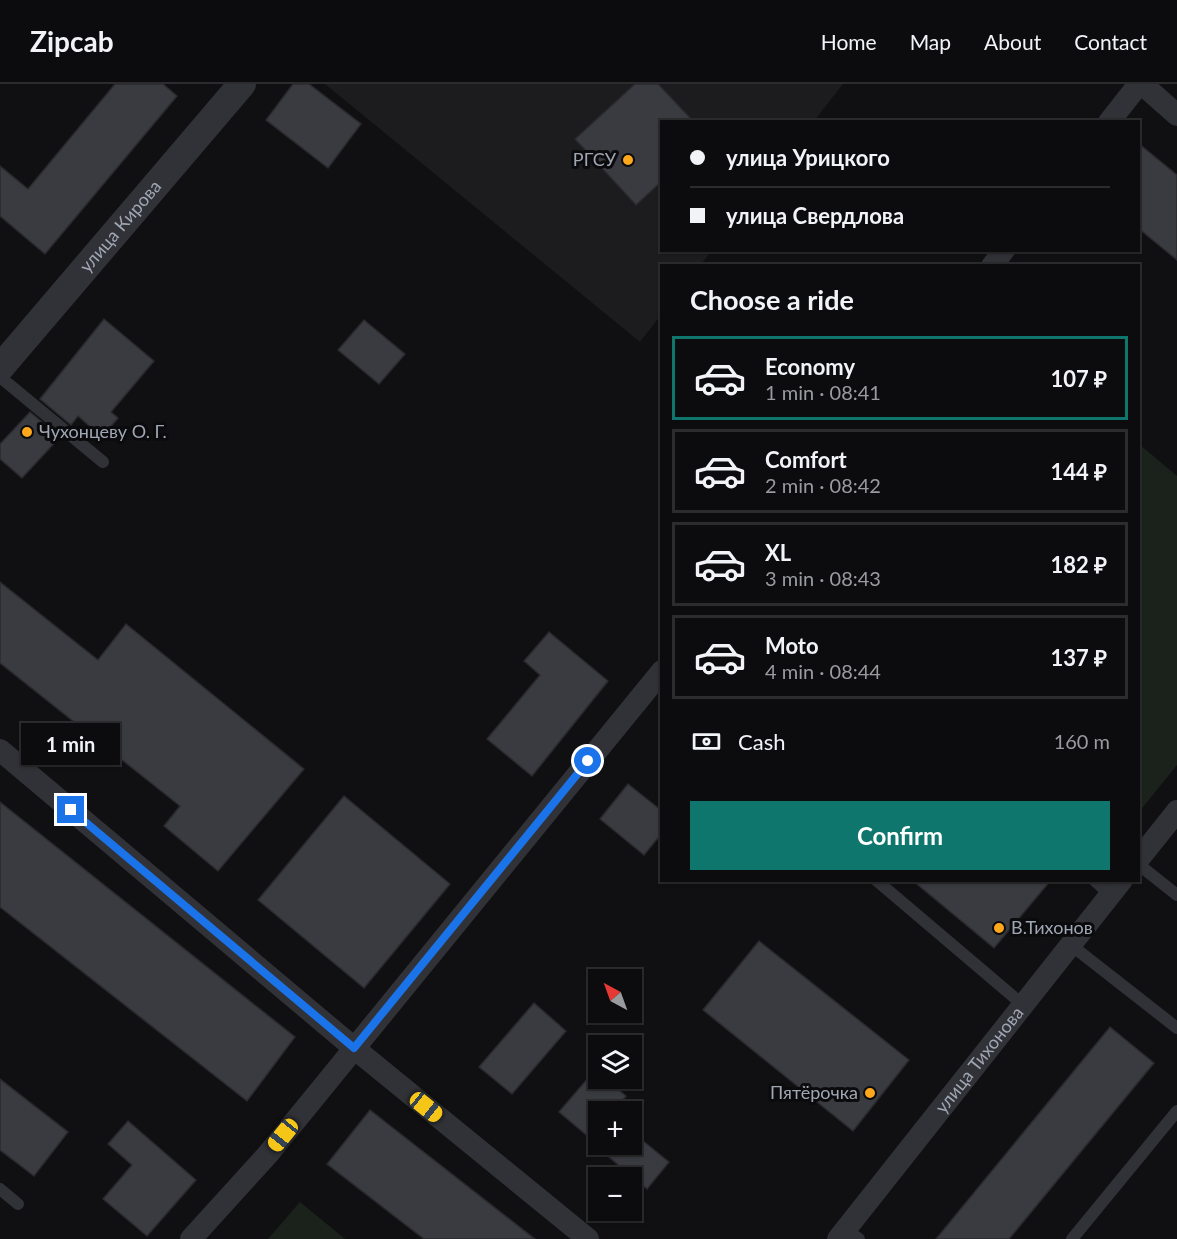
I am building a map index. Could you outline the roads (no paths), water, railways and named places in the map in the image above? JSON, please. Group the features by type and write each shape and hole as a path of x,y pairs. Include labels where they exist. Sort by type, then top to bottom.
{"street":[{"name":"улица Кирова","path":"0,368 242,84"},
{"path":"1111,120 1141,84 1177,115"},
{"path":"191,1239 269,1153 660,673"},
{"path":"0,750 354,1048 588,1239"},
{"path":"1140,859 1177,811"},
{"name":"улица Тихонова","path":"848,1236 1071,945 1109,885"}],"lane":[{"path":"0,377 104,462"},
{"path":"1140,864 1177,895"},
{"path":"878,882 1023,1005"},
{"path":"1071,945 1177,1029"},
{"path":"1072,1239 1177,1111"},
{"path":"0,1189 18,1204"}],"place":[{"name":"РГСУ","path":"628,160"},
{"name":"Чухонцеву О. Г.","path":"27,432"},
{"name":"В.Тихонов","path":"999,928"},
{"name":"Пятёрочка","path":"870,1093"}]}
